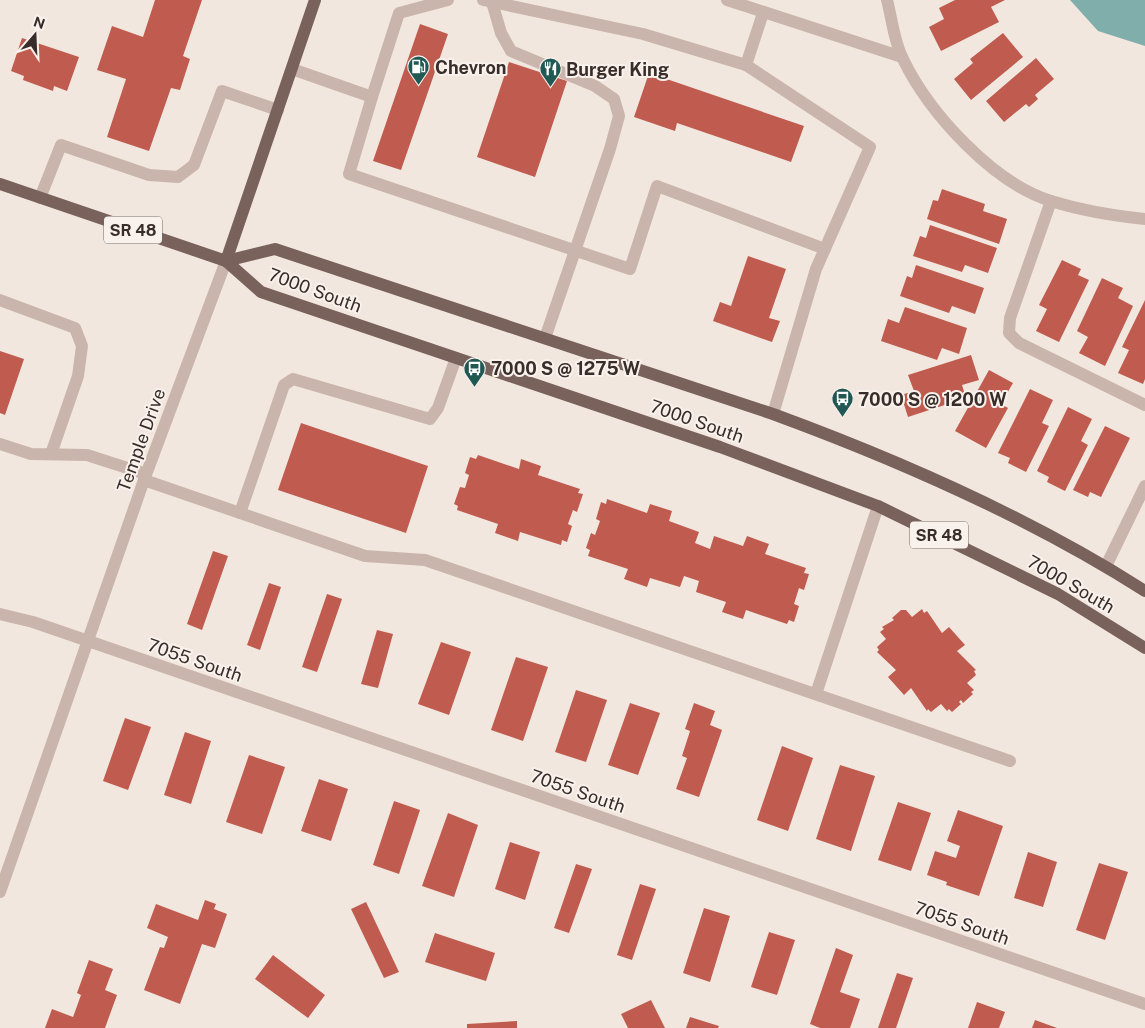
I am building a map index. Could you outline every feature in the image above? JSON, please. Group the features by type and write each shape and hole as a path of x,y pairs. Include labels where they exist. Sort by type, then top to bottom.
{"main road":[{"name":"Temple Drive","path":"226,261 315,0"},
{"name":"7000 South","path":"0,184 226,261 260,292 720,447 878,506 1058,594 1145,648"},
{"name":"7000 South","path":"226,261 275,248 773,414 840,439 948,486 1106,566 1145,591"}],"street":[{"path":"448,0 399,13 349,174 630,269 658,186 825,249"},
{"path":"726,0 902,58"},
{"path":"887,0 902,58 941,116 968,147 995,170 1031,192 1051,201 1145,219"},
{"path":"488,1 642,34 746,65 870,147 816,269 773,414"},
{"path":"488,1 501,33 511,51 595,86 614,99 619,116 610,148 545,338"},
{"path":"746,65 763,13"},
{"path":"292,69 372,97"},
{"path":"40,198 61,145 149,175 178,177 194,165 222,91 278,110"},
{"path":"1051,201 1010,318 1010,333 1019,343 1145,405"},
{"name":"Temple Drive","path":"0,892 145,477 226,261"},
{"path":"0,300 75,328 82,346 78,376 51,454"},
{"path":"240,513 284,385 294,379 430,420 438,408 456,358"},
{"path":"0,444 31,454 87,455 240,513 365,556 425,560 1010,761"},
{"path":"1106,566 1145,486"},
{"path":"816,694 878,506"},
{"name":"7055 South","path":"0,614 33,622 1145,1004"}],"water":[{"path":"1070,0 1145,0 1145,46 1098,31"}],"building":[{"path":"155,0 202,0 183,56 190,59 180,90 171,88 149,151 107,137 126,79 97,70 112,26 143,37"},
{"path":"955,0 1005,0 991,7 999,22 941,51 929,27 944,19 939,8"},
{"path":"420,24 448,34 401,170 373,161"},
{"path":"1003,33 1023,57 971,100 954,79 973,63 970,59"},
{"path":"22,38 79,57 67,91 54,86 53,91 23,80 24,76 11,71"},
{"path":"1036,58 1054,79 1035,95 1038,99 1029,107 1026,104 1004,122 986,101"},
{"path":"509,62 567,81 535,177 477,157"},
{"path":"649,73 804,126 791,162 677,123 675,131 634,117"},
{"path":"942,189 985,204 983,211 1007,219 999,244 927,219 933,200 938,201"},
{"path":"930,225 997,248 988,273 965,265 962,272 913,256 920,236 926,238"},
{"path":"748,256 786,269 769,318 780,321 772,342 713,321 720,302 731,306"},
{"path":"1062,260 1081,269 1078,275 1089,280 1059,342 1036,331 1047,309 1039,305"},
{"path":"916,265 984,288 975,314 952,306 949,313 900,296 907,276 912,278"},
{"path":"1102,278 1123,288 1118,298 1133,306 1105,366 1079,353 1088,337 1077,331"},
{"path":"1145,300 1145,379 1143,384 1118,373 1129,350 1122,347"},
{"path":"905,307 967,328 959,354 942,348 937,360 881,341 888,319 899,323"},
{"path":"0,351 24,359 5,415 0,413"},
{"path":"971,355 979,380 962,385 966,398 908,417 901,395 914,391 908,375"},
{"path":"989,370 1013,383 1001,404 1008,408 986,448 955,431"},
{"path":"1030,389 1053,400 1042,423 1049,426 1026,472 1008,463 1010,458 998,453"},
{"path":"1068,407 1092,419 1081,441 1088,445 1065,491 1047,482 1049,477 1037,471"},
{"path":"301,423 428,466 406,533 278,490"},
{"path":"1105,426 1130,438 1101,497 1090,492 1088,497 1073,490"},
{"path":"478,455 519,469 521,459 541,466 538,475 580,489 578,493 583,494 577,512 573,510 568,524 572,526 567,542 562,540 561,545 520,532 518,541 495,533 498,524 457,510 458,506 454,504 460,487 465,488 469,475 465,473 470,457 476,459"},
{"path":"607,499 647,513 650,504 672,511 669,521 699,532 695,543 710,549 714,536 743,546 747,536 769,544 765,554 806,568 804,573 809,574 804,590 799,588 794,604 799,606 794,622 789,620 787,624 746,610 743,619 722,612 726,602 696,592 699,581 684,576 680,587 650,578 647,587 624,579 628,569 588,556 590,550 586,548 591,533 595,535 600,521 596,519 601,502 606,504"},
{"path":"213,551 228,556 202,630 187,624"},
{"path":"269,583 281,587 260,650 247,645"},
{"path":"327,594 342,599 317,672 302,667"},
{"path":"922,609 924,613 927,611 942,633 949,627 965,645 957,651 976,670 974,671 976,675 967,683 974,690 971,692 973,694 963,703 961,700 959,702 961,704 952,712 949,709 947,711 941,704 931,712 928,709 927,711 911,688 904,695 888,677 896,670 877,652 879,650 877,647 886,639 880,632 884,629 882,627 894,620 892,618 901,610 906,610 912,617"},
{"path":"377,630 393,634 378,688 361,684"},
{"path":"441,642 471,652 449,715 418,704"},
{"path":"516,657 548,667 523,741 491,730"},
{"path":"576,690 607,700 586,762 555,752"},
{"path":"630,703 660,713 638,775 608,765"},
{"path":"694,703 715,711 710,725 722,730 699,797 676,789 687,758 682,756 690,731 685,729"},
{"path":"125,718 151,727 128,790 103,781"},
{"path":"185,732 211,741 191,804 164,795"},
{"path":"782,746 813,758 788,831 757,820"},
{"path":"249,755 285,767 262,834 226,822"},
{"path":"840,765 875,776 851,851 816,839"},
{"path":"319,779 348,789 331,841 301,831"},
{"path":"394,801 420,810 399,874 373,865"},
{"path":"898,802 931,813 911,871 878,860"},
{"path":"958,810 1003,826 979,896 946,885 947,882 927,875 935,851 956,858 960,846 947,841"},
{"path":"448,813 478,825 454,897 422,886"},
{"path":"510,842 540,852 525,900 495,889"},
{"path":"1028,852 1057,862 1043,907 1014,898"},
{"path":"1099,863 1128,872 1105,940 1076,930"},
{"path":"576,864 592,869 569,933 554,928"},
{"path":"640,884 656,889 632,960 617,955"},
{"path":"205,900 216,904 214,909 227,914 215,948 202,944 180,1004 144,990 160,947 164,948 168,937 147,928 156,904 198,920"},
{"path":"366,902 399,972 384,978 351,909"},
{"path":"704,908 730,916 710,982 683,973"},
{"path":"769,932 795,940 777,995 751,987"},
{"path":"435,933 495,953 486,981 425,962"},
{"path":"836,948 853,955 840,992 860,999 850,1028 820,1028 810,1024"},
{"path":"273,955 325,995 308,1018 255,979"},
{"path":"89,960 113,969 105,990 117,995 105,1028 45,1028 52,1009 73,1017 81,995 77,993"},
{"path":"897,973 913,978 896,1028 878,1028"},
{"path":"651,1000 665,1028 628,1028 621,1014"},
{"path":"977,1002 1005,1012 999,1028 968,1028"},
{"path":"690,1017 719,1026 718,1028 686,1028"},
{"path":"1035,1020 1057,1028 1032,1028"},
{"path":"517,1021 517,1028 467,1028 467,1024"}],"place":[{"name":"Chevron","path":"419,86"},
{"name":"Burger King","path":"550,88"},
{"name":"7000 S @ 1275 W","path":"475,387"},
{"name":"7000 S @ 1200 W","path":"842,418"}]}
